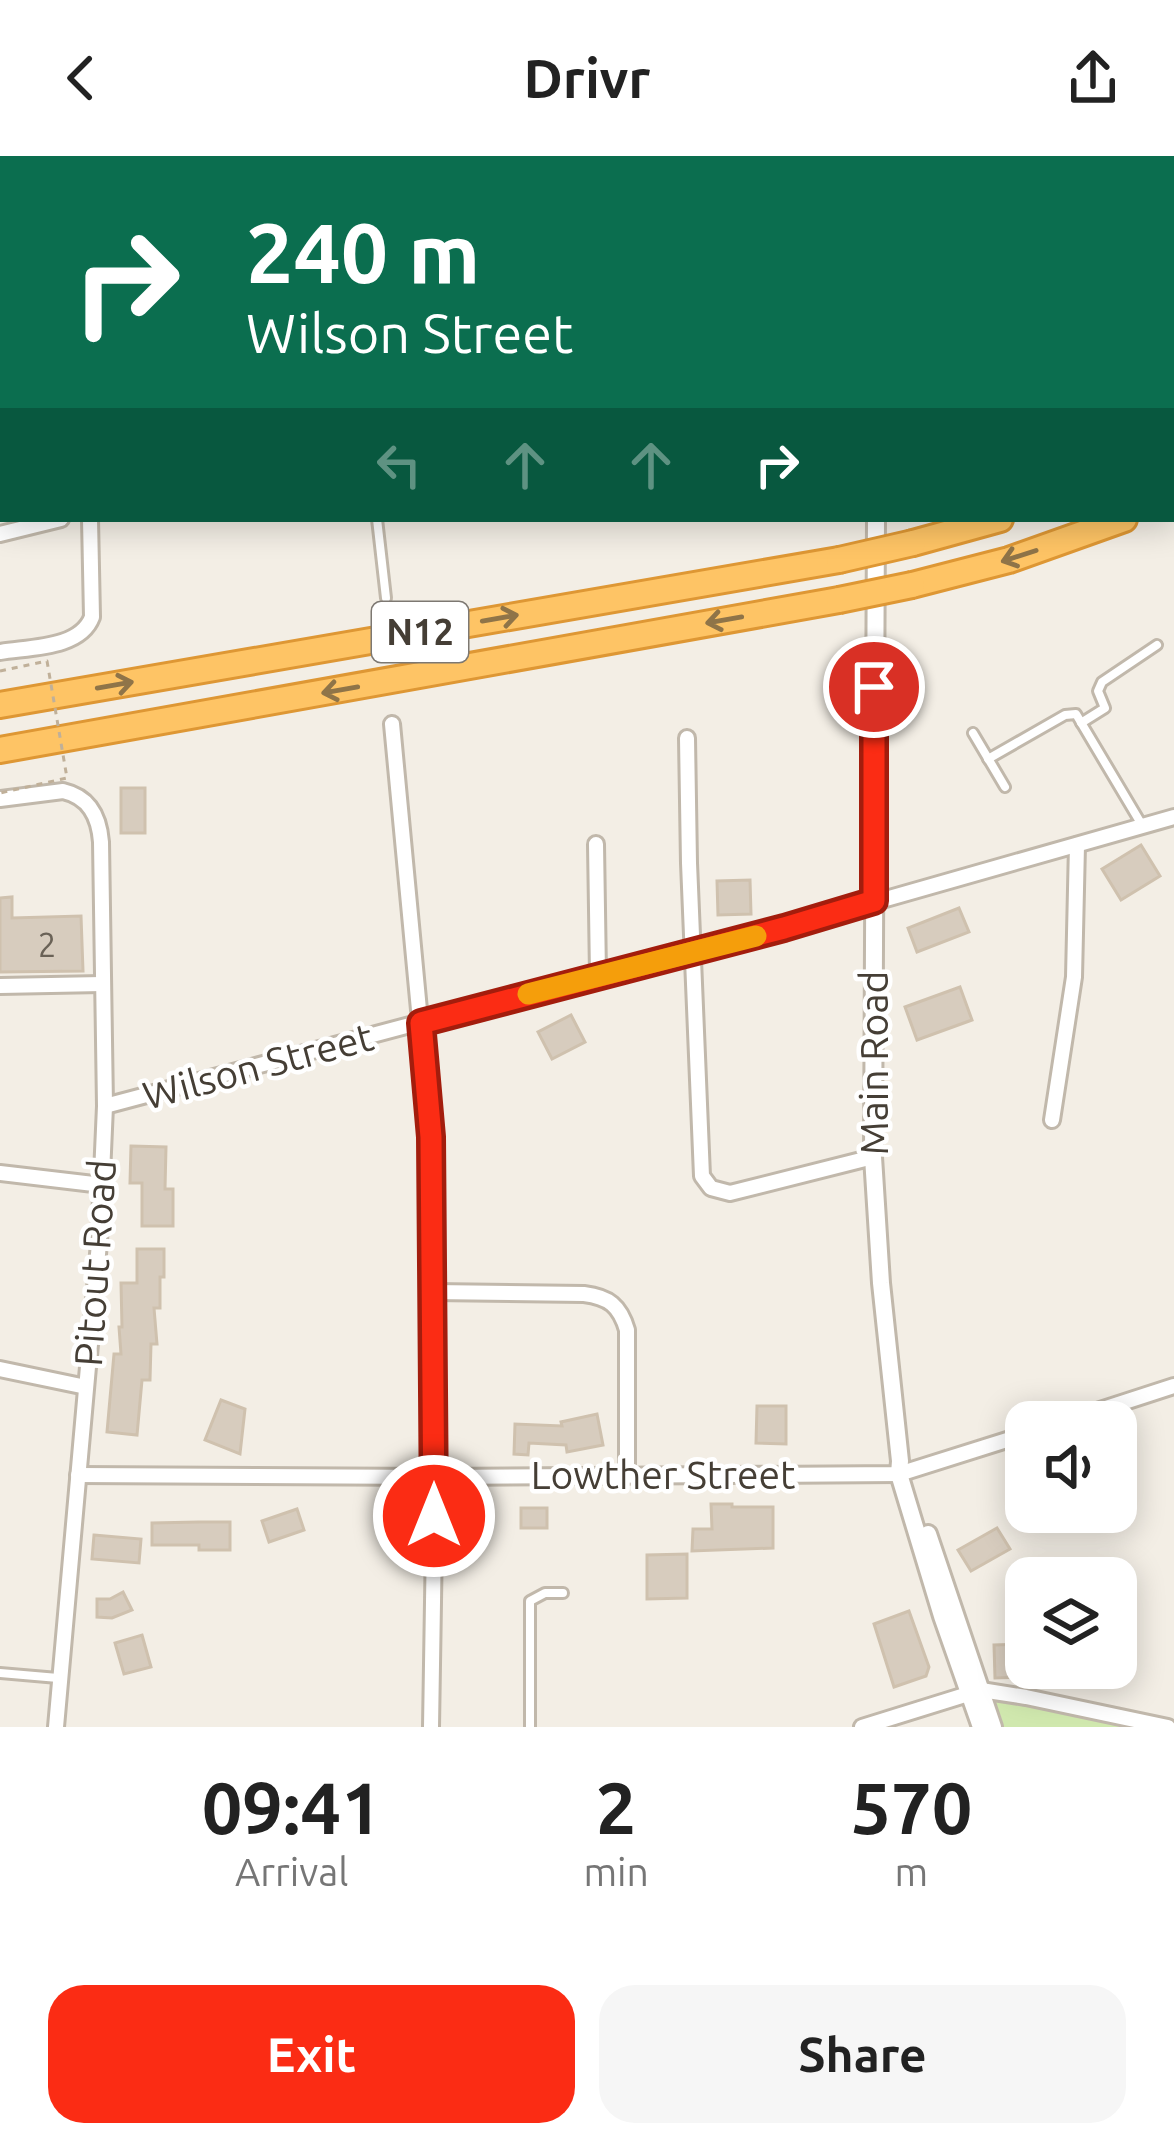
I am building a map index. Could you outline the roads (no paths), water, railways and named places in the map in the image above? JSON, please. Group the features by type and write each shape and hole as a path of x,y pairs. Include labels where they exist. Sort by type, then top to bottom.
{"highway":[{"name":"N12","path":"0,705 839,560 989,522"},
{"name":"N12","path":"0,750 839,600 1009,560 1116,522"}],"street":[{"path":"0,534 49,522"},
{"path":"0,652 66,640 85,631 92,617 90,522"},
{"name":"Main Road","path":"876,522 873,1157 881,1283 902,1469 975,1692 981,1727"},
{"path":"392,724 431,1137 431,1727"},
{"path":"687,738 700,1167 706,1184 718,1191 749,1190 873,1157"},
{"name":"Pitout Road","path":"0,796 63,791 85,801 100,832 102,1185 56,1727"},
{"name":"Wilson Street","path":"105,1106 784,928 1174,817"},
{"path":"596,844 598,975"},
{"path":"1052,1120 1074,977 1077,845"},
{"path":"0,986 102,984"},
{"path":"0,1173 102,1185"},
{"path":"433,1292 584,1294 613,1303 627,1330 627,1475"},
{"path":"0,1369 86,1387"},
{"path":"1128,1401 1174,1386"},
{"name":"Lowther Street","path":"78,1474 434,1477 902,1469 1005,1440"},
{"path":"862,1727 975,1692 1026,1696 1168,1727"},
{"name":"Main Road","path":"975,1692 993,1727"}],"lane":[{"path":"377,522 386,598"},
{"path":"1081,723 1105,708 1099,691 1102,682 1157,645"},
{"path":"988,759 1065,715 1076,714 1142,826"},
{"path":"974,733 1005,787"},
{"path":"530,1727 530,1601 544,1593 563,1593"},
{"path":"0,1672 60,1678"}]}
